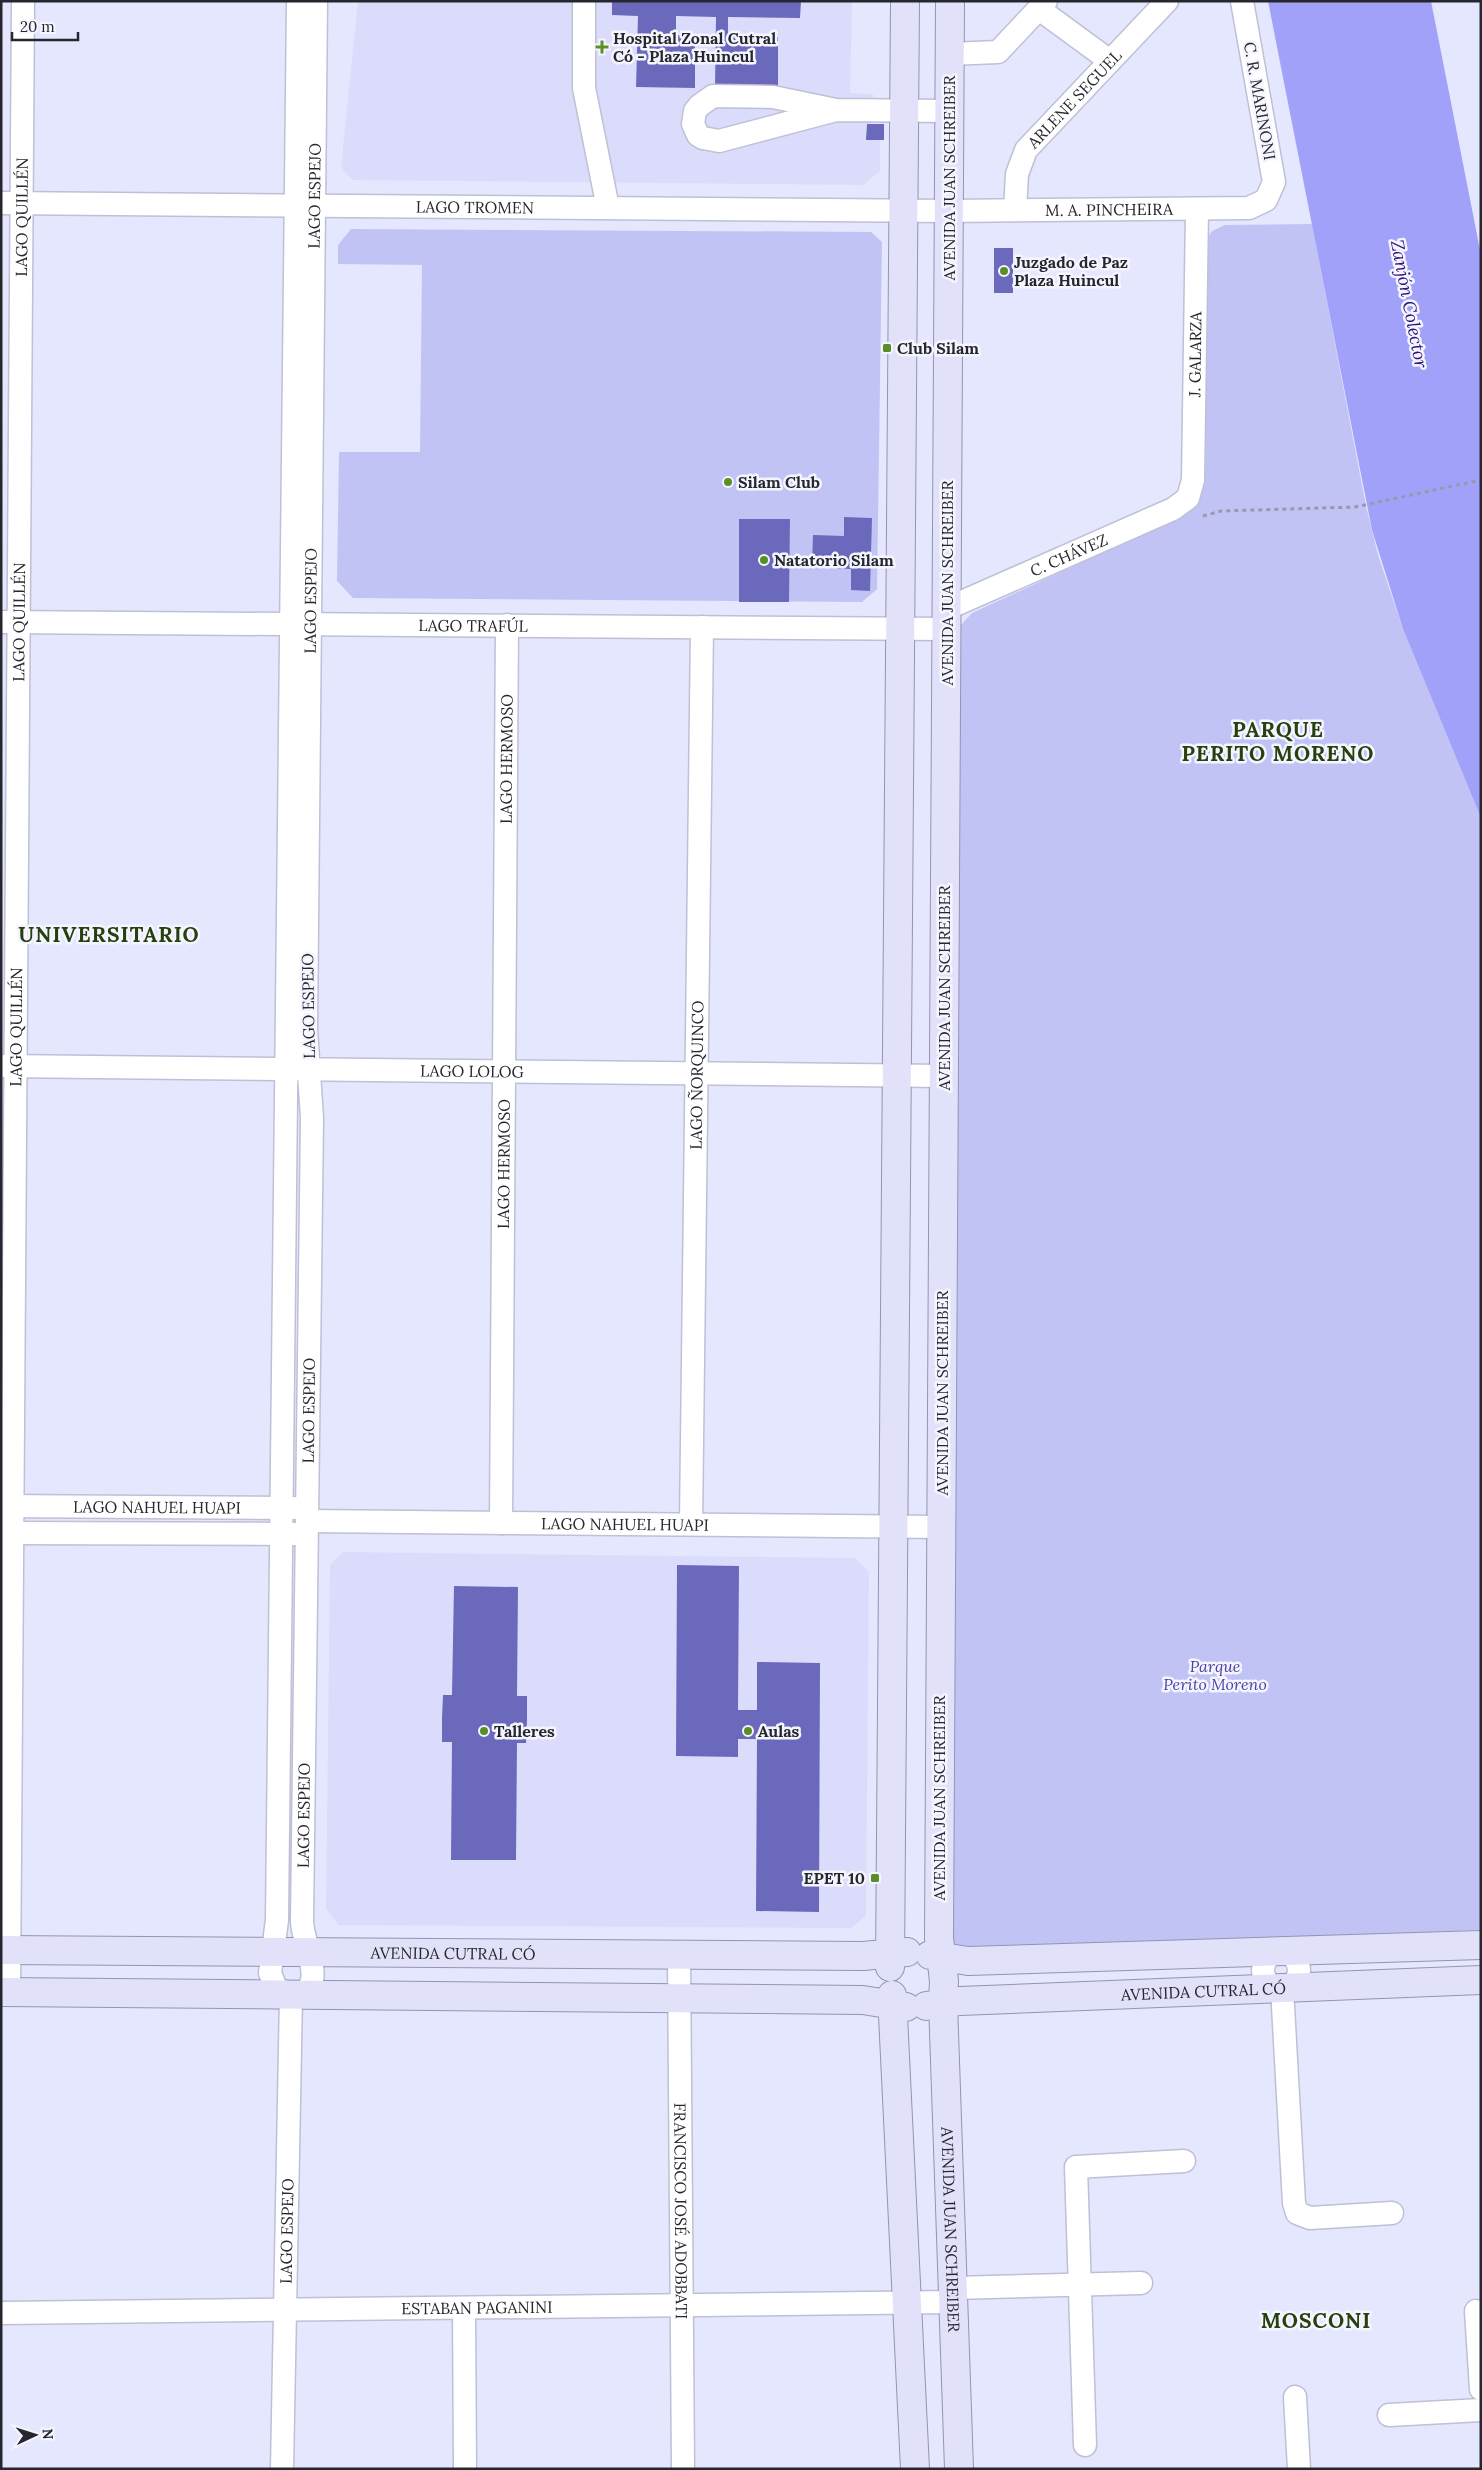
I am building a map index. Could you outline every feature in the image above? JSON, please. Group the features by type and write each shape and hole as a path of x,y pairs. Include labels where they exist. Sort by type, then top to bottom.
{"main road":[{"name":"AVENIDA JUAN SCHREIBER","path":"905,1 893,1526 917,1980 953,2295 959,2469"},
{"name":"AVENIDA JUAN SCHREIBER","path":"915,2469 907,2303 917,1980 939,1938 950,1"},
{"name":"AVENIDA CUTRAL CÓ","path":"5,1992 863,2000 968,1961 1481,1945"},
{"name":"AVENIDA CUTRAL CÓ","path":"5,1950 679,1954 917,1980 1282,1988 1481,1980"}],"street":[{"name":"LAGO QUILLÉN","path":"5,1992 11,203 23,1"},
{"name":"LAGO ESPEJO","path":"298,1 305,205"},
{"name":"LAGO ESPEJO","path":"300,624 306,1029 312,1118 302,1926 314,1973 311,1983 301,1993 291,1995 280,1992 271,1978 277,1929 286,1069 300,624 305,205 316,1"},
{"path":"584,1 582,64 584,88 608,208"},
{"name":"ARLENE SEGUEL","path":"1015,210 1017,174 1026,150 1166,1"},
{"name":"C. R. MARINONI","path":"1242,1 1274,182 1266,200"},
{"path":"950,54 998,52 1042,5 1110,61"},
{"path":"836,110 719,141 702,138 698,135 694,124 696,111 699,106 708,98 718,96 777,97 836,110 950,111"},
{"name":"M. A. PINCHEIRA","path":"949,211 1197,210 1248,208 1266,200"},
{"name":"LAGO TROMEN","path":"11,203 949,211"},
{"name":"J. GALARZA","path":"1188,498 1194,480 1197,210"},
{"name":"C. CHÁVEZ","path":"946,619 1173,509 1188,498"},
{"name":"LAGO TRAFÚL","path":"10,622 900,628 946,619"},
{"name":"LAGO HERMOSO","path":"501,1523 507,625"},
{"name":"LAGO ÑORQUINCO","path":"691,1524 702,627"},
{"name":"LAGO LOLOG","path":"8,1066 944,1076"},
{"name":"LAGO NAHUEL HUAPI","path":"7,1506 281,1507 301,1511 307,1521"},
{"name":"LAGO NAHUEL HUAPI","path":"307,1521 941,1527"},
{"name":"LAGO NAHUEL HUAPI","path":"6,1533 281,1535 300,1532 307,1521"},
{"path":"1281,1951 1293,1955 1300,1966 1298,1978 1294,1983 1282,1988 1294,2203 1297,2214 1310,2218 1392,2213"},
{"name":"FRANCISCO JOSÉ ADOBBATI","path":"679,1954 682,2469"},
{"name":"LAGO ESPEJO","path":"282,2469 291,1995"},
{"path":"1086,2445 1076,2167 1184,2161"},
{"name":"ESTABAN PAGANINI","path":"1,2313 907,2303 953,2295 1080,2285 1141,2283"},
{"path":"464,2308 465,2469"},
{"path":"1476,2310 1481,2389"},
{"path":"1295,2397 1299,2469"},
{"path":"1389,2415 1481,2410"}],"path":[{"path":"1196,519 1216,511 1336,509 1366,506 1481,480"}],"shaded area":[{"name":"Hospital Zonal Cutral Có - Plaza Huincul","path":"358,1 852,1 850,93 873,94 872,124 884,124 884,140 880,141 880,171 863,185 352,180 341,167"},
{"path":"343,1552 855,1558 869,1572 866,1916 851,1928 339,1925 326,1909 330,1565"}],"green space":[{"name":"Parque Perito Moreno","path":"1312,224 1366,506 1378,555 1403,629 1481,818 1481,1930 974,1951 955,1946 951,1940 960,626 972,613 1175,519 1198,499 1205,481 1208,237 1212,231 1225,225"},
{"name":"Silam Club","path":"351,229 871,232 882,242 877,589 862,602 353,598 337,581 339,452 420,452 422,265 338,264 338,245"}],"water":[{"name":"Zanjón Colector","path":"1268,1 1431,1 1481,255 1481,818 1403,629 1372,530"}],"building":[{"path":"612,1 801,1 800,18 728,17 728,37 778,37 778,89 715,88 716,17 676,16 676,35 695,36 695,88 636,87 638,16 612,15"},
{"path":"867,124 884,124 884,140 866,140"},
{"name":"Juzgado de Paz Plaza Huincul","path":"994,248 1013,248 1013,293 994,293"},
{"path":"844,517 872,518 870,591 851,590 851,569 812,567 813,535 844,536"},
{"name":"Natatorio Silam","path":"739,519 790,519 789,602 739,602"},
{"name":"Aulas","path":"677,1565 739,1566 738,1710 757,1710 757,1662 820,1663 819,1912 756,1911 757,1739 738,1739 738,1757 676,1756"},
{"name":"Talleres","path":"454,1586 518,1587 517,1696 527,1696 527,1720 526,1743 517,1743 516,1860 451,1860 452,1742 442,1742 442,1718 443,1695 452,1695"}],"place":[{"name":"Hospital Zonal Cutral Có - Plaza Huincul","path":"602,47"},
{"name":"Juzgado de Paz Plaza Huincul","path":"1004,271"},
{"name":"Club Silam","path":"887,348"},
{"name":"Silam Club","path":"728,482"},
{"name":"Natatorio Silam","path":"764,560"},
{"name":"Talleres","path":"484,1731"},
{"name":"Aulas","path":"748,1731"},
{"name":"EPET 10","path":"875,1878"}],"district":[{"name":"PARQUE PERITO MORENO","path":"1278,742"},
{"name":"UNIVERSITARIO","path":"109,935"},
{"name":"MOSCONI","path":"1316,2321"}]}
